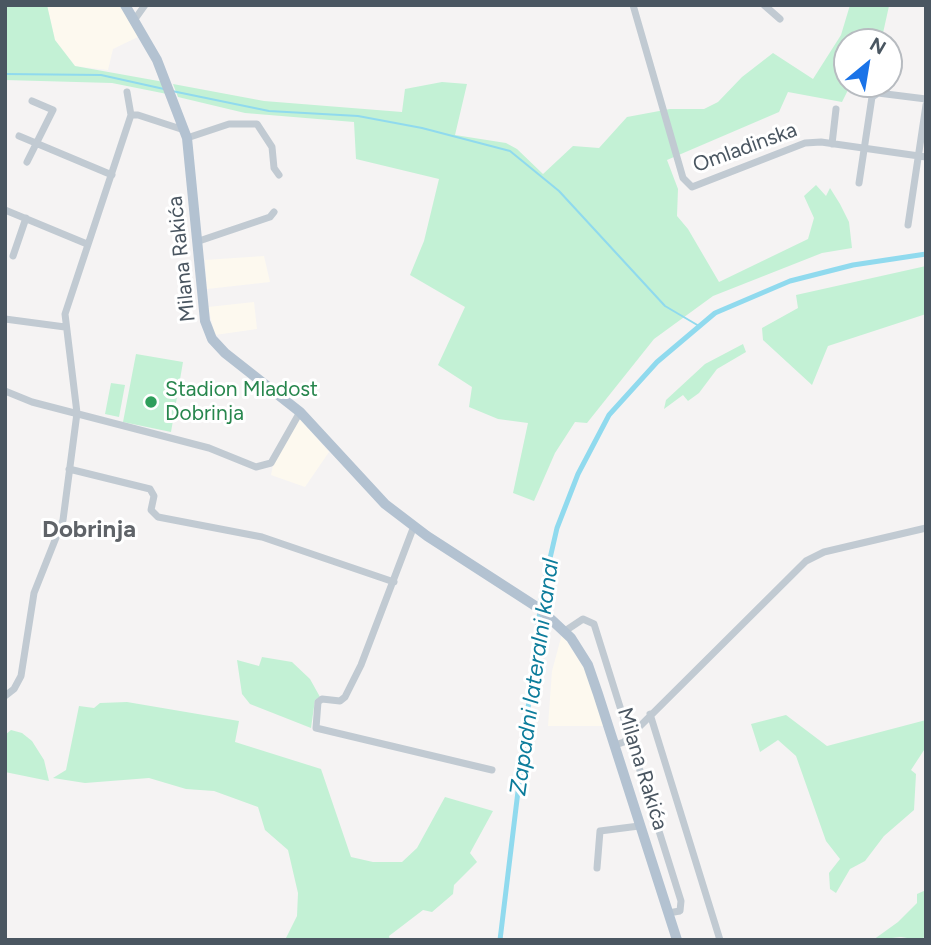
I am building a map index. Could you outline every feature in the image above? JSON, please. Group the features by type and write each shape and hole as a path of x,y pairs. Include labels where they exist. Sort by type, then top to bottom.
{"main road":[{"name":"Milana Rakića","path":"125,5 135,19 167,83 186,134 199,241 205,321 212,339 225,353 300,412 373,493 414,526 529,601 565,631 587,664 677,940"}],"street":[{"path":"135,19 145,5"},
{"name":"Omladinska","path":"633,5 679,164 688,185 697,187 801,144 832,144 922,157"},
{"path":"764,5 780,19"},
{"path":"5,696 14,690 21,676 34,593 62,520 77,413 65,327 68,303 131,115 127,92"},
{"path":"859,183 869,103 874,95 926,99"},
{"path":"27,162 53,110 33,101"},
{"path":"908,225 922,157 926,105"},
{"path":"832,144 836,110"},
{"path":"131,115 186,134 229,124 253,122 262,129 272,147 274,167 279,175"},
{"path":"19,136 112,175"},
{"path":"5,210 87,244"},
{"path":"199,241 245,226 274,212"},
{"path":"12,256 26,218"},
{"path":"5,319 65,327"},
{"path":"5,391 209,448 256,467 271,463 300,412"},
{"path":"63,409 75,395"},
{"path":"69,469 150,489 154,495 151,510 158,517 262,537 394,582"},
{"path":"414,526 394,582 345,697 340,701 322,699 318,702 316,728 492,770"},
{"path":"615,745 624,742 806,561 824,552 926,527"},
{"path":"565,631 583,618 594,624 683,907 668,913"},
{"path":"5,687 14,690"},
{"path":"650,714 720,940"},
{"path":"597,868 600,831 639,826"},
{"path":"653,867 668,862"}],"shaded area":[{"path":"47,5 121,5 142,35 113,49 108,70 75,66 55,40"},
{"path":"264,256 270,282 207,289 205,260"},
{"path":"254,302 257,329 215,335 208,307"},
{"path":"298,417 329,452 305,487 271,475 273,465"},
{"path":"562,634 587,673 604,726 548,726 552,671"}],"green space":[{"path":"5,5 47,5 55,40 75,66 164,82 167,94 112,83 5,80"},
{"path":"850,5 889,6 884,28 843,28"},
{"path":"833,48 833,98 844,98 842,102 788,92 779,112 667,160 678,189 677,216 688,229 719,282 808,239 814,218 804,196 816,185 826,196 830,188 840,204 849,222 852,248 822,253 713,296 654,339 587,423 575,422 555,453 534,501 513,493 528,423 498,419 469,407 472,387 438,365 465,307 410,275 424,241 439,179 356,159 354,122 245,113 178,97 173,84 264,101 402,112 405,89 442,82 467,84 455,135 506,143 517,149 543,174 573,146 599,148 627,117 670,109 704,109 718,102 742,77 773,53 813,79"},
{"path":"926,266 926,314 828,346 812,385 763,340 762,328 798,308 796,295"},
{"path":"743,344 746,352 717,369 699,393 688,401 683,395 664,409 666,400 705,364"},
{"name":"Stadion Mladost Dobrinja","path":"136,354 183,362 171,432 123,422"},
{"path":"111,383 125,385 119,417 105,414"},
{"path":"262,657 292,662 310,679 320,697 315,700 311,728 250,704 242,694 237,660 259,666"},
{"path":"127,702 239,721 235,742 321,769 351,857 373,862 402,862 417,848 445,797 493,811 470,853 477,862 454,885 453,894 432,912 423,910 389,936 390,940 285,940 297,916 298,893 288,850 265,830 258,807 214,791 186,789 149,778 85,783 53,778 66,770 79,706 94,708 100,703"},
{"path":"786,715 827,746 926,720 926,747 911,770 916,774 914,810 884,836 865,861 850,869 836,893 830,889 829,873 840,859 826,841 796,756 778,740 760,752 751,724"},
{"path":"11,730 22,733 32,741 44,760 49,781 5,772 5,735"},
{"path":"926,890 926,936 920,940 901,937 873,940 898,922 917,903 917,894"}],"waterway":[{"path":"5,74 101,75 164,89"},
{"path":"172,91 269,111 358,116 422,128 510,151 559,191 665,306 699,326"},
{"name":"Zapadni lateralni kanal","path":"500,940 542,593 557,528 578,474 609,415 657,362 715,313 790,281 853,265 926,254"}],"place":[{"name":"Stadion Mladost Dobrinja","path":"151,402"}],"district":[{"name":"Dobrinja","path":"89,530"}]}
